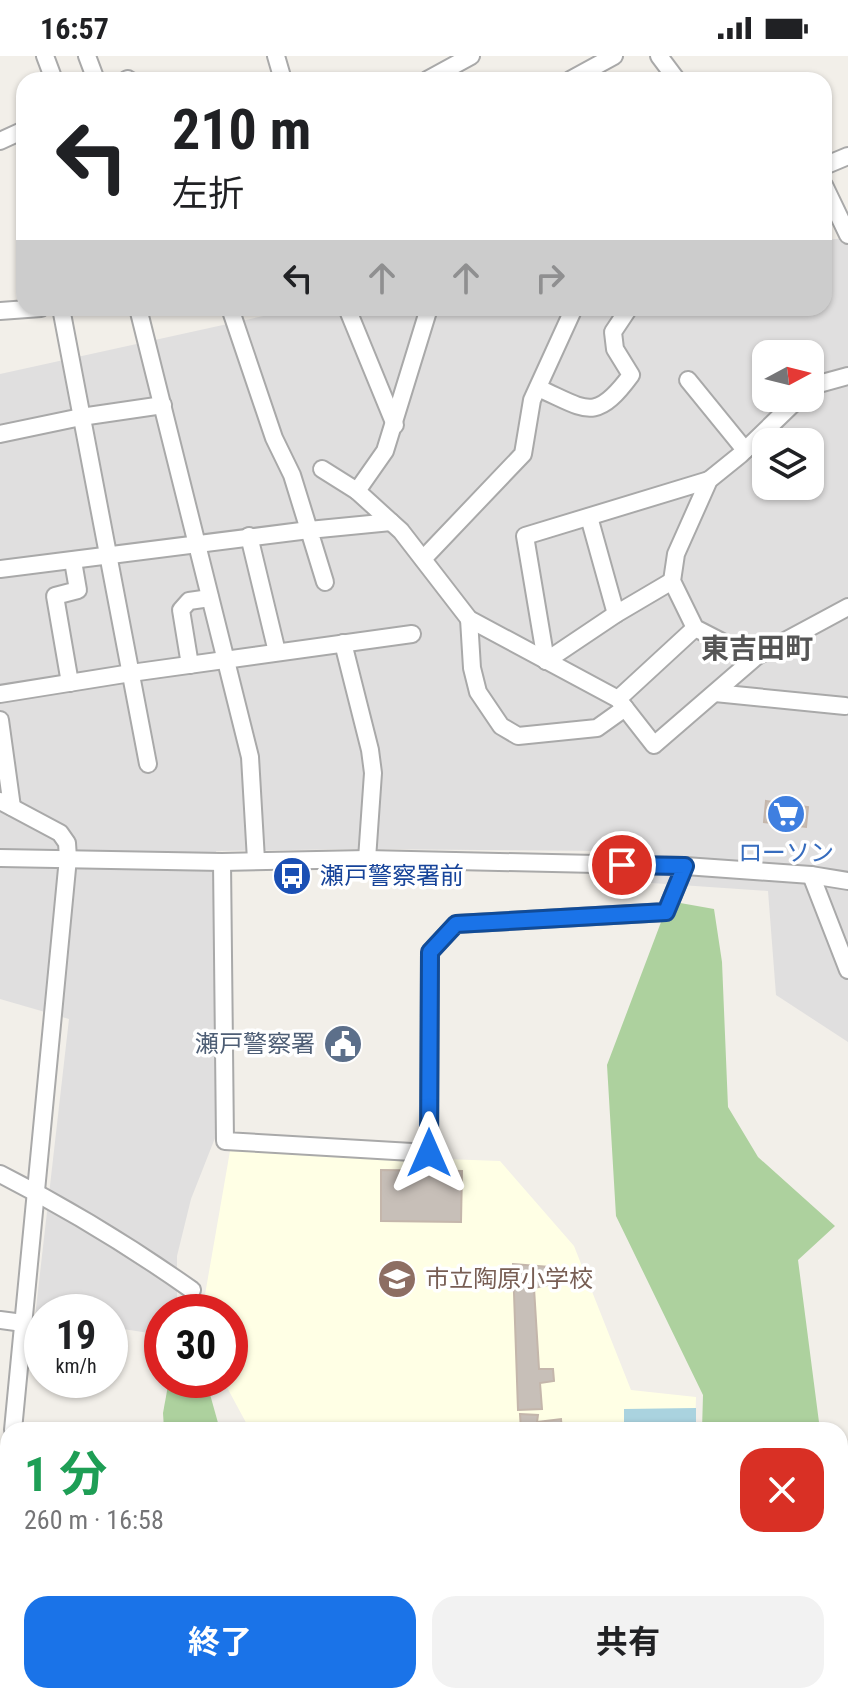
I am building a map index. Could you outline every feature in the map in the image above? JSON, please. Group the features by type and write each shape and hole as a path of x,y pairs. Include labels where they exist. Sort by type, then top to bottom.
{"street":[{"path":"442,72 471,56"},
{"path":"585,72 614,56"},
{"path":"832,202 848,235"},
{"path":"62,316 148,764"},
{"path":"140,316 250,757 256,860"},
{"path":"233,316 274,438 292,475 325,582"},
{"path":"350,316 395,425"},
{"path":"357,491 385,451 427,316"},
{"path":"423,559 523,454 532,400 569,316"},
{"path":"538,388 585,409 614,398 631,375 615,349 613,332 624,316"},
{"path":"824,383 848,376"},
{"path":"688,380 745,450"},
{"path":"0,434 81,417 163,405"},
{"path":"546,661 525,536 709,480 784,412"},
{"path":"322,469 357,491 391,522 469,619 621,704 654,745 757,656 848,607"},
{"path":"709,480 676,554 672,581 695,628 757,656"},
{"path":"589,517 616,614"},
{"path":"0,569 249,536 391,522"},
{"path":"249,536 277,652"},
{"path":"70,683 55,596 78,590 73,561"},
{"path":"546,661 672,581"},
{"path":"190,665 181,610 189,601 210,598"},
{"path":"469,619 472,668 478,692 501,726 518,736 597,728 695,628"},
{"path":"0,694 412,634"},
{"path":"343,643 373,773 367,859"},
{"path":"715,693 845,706"},
{"path":"0,720 6,804 60,833 67,843 68,858 14,1422"},
{"path":"0,858 222,862 367,859 685,866 811,875 848,881"},
{"path":"222,862 225,1141 429,1153 430,952 456,924 666,912 685,866"},
{"path":"811,875 848,970"},
{"path":"0,1174 132,1248 192,1290"},
{"path":"0,1320 23,1323"}],"shaded area":[{"path":"848,238 848,1042 776,995 768,891 608,880 606,851 216,851 215,1138 191,1199 177,1256 177,1294 144,1294 144,1332 128,1330 128,1294 38,1294 69,1019 0,999 0,374 264,316 832,316 832,239"},
{"name":"市立陶原小学校","path":"230,1151 500,1161 574,1246 631,1390 696,1397 695,1422 246,1422 233,1398 248,1398 248,1294 205,1294"}],"green space":[{"path":"669,901 714,909 722,962 728,1107 758,1157 835,1226 798,1260 819,1422 702,1422 703,1395 616,1216 607,1065"},
{"path":"166,1398 211,1398 218,1422 164,1422"}],"water":[{"path":"696,1408 696,1422 624,1422 624,1409"}],"building":[{"name":"ローソン","path":"766,801 808,807 806,827 764,822"},
{"path":"381,1170 462,1171 461,1222 381,1221"},
{"path":"513,1264 549,1267 548,1285 534,1288 539,1369 553,1369 554,1381 540,1383 542,1409 518,1410"},
{"path":"520,1414 538,1415 537,1422 520,1422"}],"place":[{"name":"ローソン","path":"786,814"},
{"name":"瀬戸警察署前","path":"292,876"},
{"name":"瀬戸警察署","path":"343,1044"},
{"name":"市立陶原小学校","path":"397,1279"}],"district":[{"name":"東吉田町","path":"757,648"}],"route":[{"path":"429,1153 430,952 456,924 666,912 685,866 622,865"}]}
